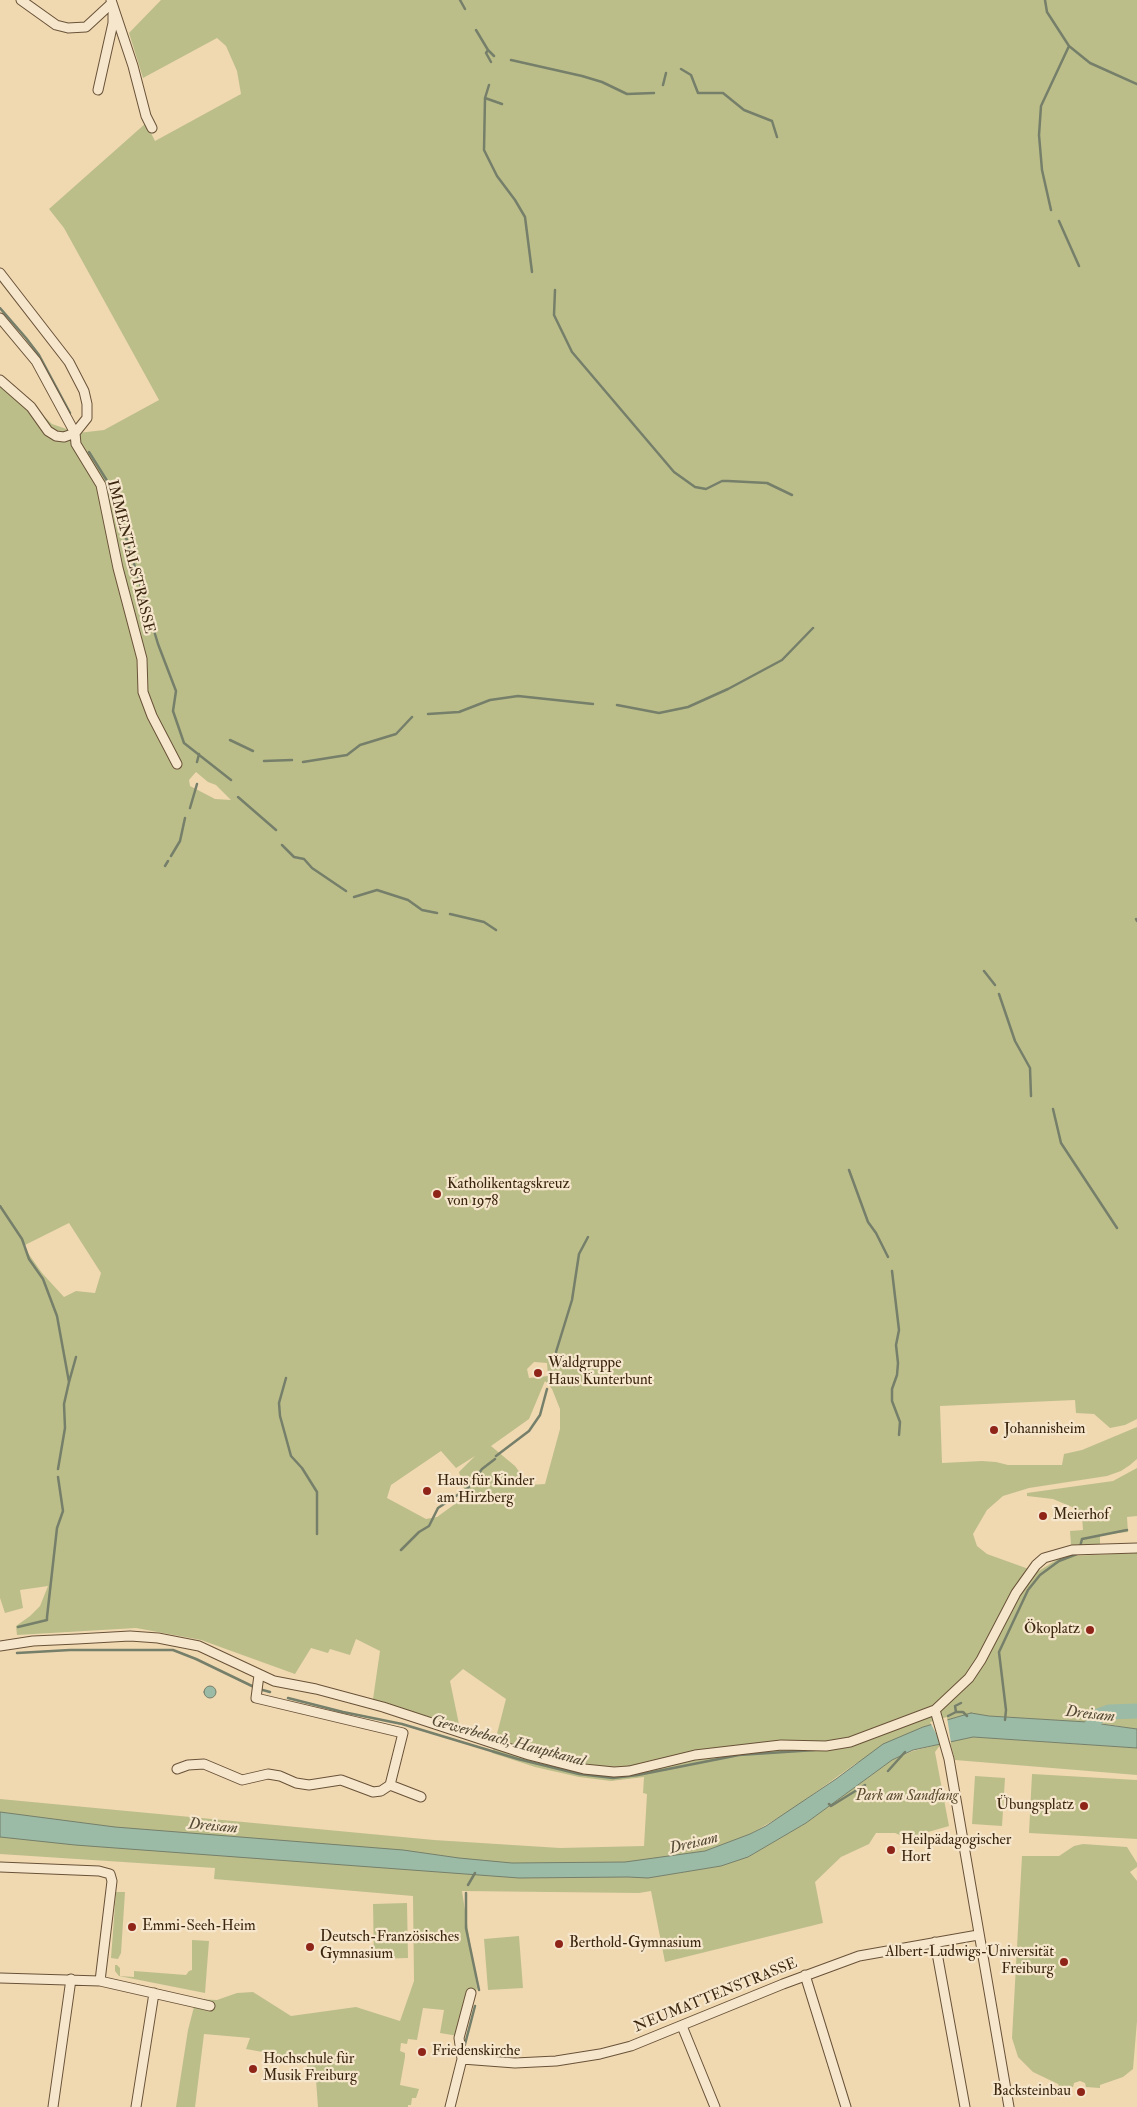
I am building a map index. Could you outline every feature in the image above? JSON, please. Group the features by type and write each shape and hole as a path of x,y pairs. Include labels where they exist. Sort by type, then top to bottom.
{"street":[{"path":"21,0 56,26 68,28 86,27 111,2"},
{"path":"98,90 113,23 111,2"},
{"path":"111,2 133,66 146,116 152,128"},
{"path":"0,273 69,362 84,391 87,404 87,418 75,433 64,437 56,436 48,432 31,407 0,380"},
{"name":"IMMENTALSTRASSE","path":"0,318 36,361 75,433 76,444 101,485 118,568 142,659 143,692 152,716 177,764"},
{"path":"0,1646 33,1641 130,1636 158,1638 199,1646 258,1677 316,1689 383,1707 564,1765 614,1772 629,1771 695,1755 781,1745 826,1746 850,1742 936,1713 969,1678 981,1660 1016,1593 1036,1565 1044,1558 1072,1550 1137,1548"},
{"path":"178,1768 204,1764 219,1772 242,1780 268,1774 309,1785 342,1780 373,1792 381,1791 390,1785 403,1733 256,1698 258,1677"},
{"path":"936,1713 946,1744 1009,2107"},
{"path":"390,1785 421,1797"},
{"path":"0,1867 99,1871 110,1874 112,1881 100,1981"},
{"name":"NEUMATTENSTRASSE","path":"462,2059 515,2063 573,2059 631,2046 805,1975 859,1956 978,1935"},
{"path":"936,1942 965,2107"},
{"path":"805,1975 846,2107"},
{"path":"0,1978 100,1981 210,2006"},
{"path":"53,2107 71,1979"},
{"path":"136,2107 154,1992"},
{"path":"450,2107 462,2059 459,2038 471,1993"},
{"path":"682,2026 715,2107"}],"green space":[{"name":"Park am Sandfang","path":"161,0 1137,0 1137,1419 1125,1425 1110,1428 1094,1414 1076,1413 1075,1400 940,1406 942,1463 982,1461 1008,1465 1062,1465 1064,1454 1082,1450 1137,1427 1137,1459 1121,1471 1107,1476 1029,1488 1003,1496 987,1510 973,1534 977,1546 987,1554 1037,1572 1058,1559 1071,1556 1137,1553 1137,1707 1110,1708 1092,1716 1087,1722 989,1716 971,1713 923,1727 855,1764 788,1812 750,1834 705,1851 646,1860 648,1878 721,1866 748,1857 806,1823 892,1760 913,1751 941,1744 935,1752 949,1826 907,1838 895,1833 876,1833 869,1844 841,1857 815,1882 823,1923 665,1962 651,1891 639,1893 462,1891 477,1988 474,2001 467,2001 458,2036 440,2033 444,2010 423,2008 417,2040 408,2039 407,2044 401,2043 400,2051 405,2053 405,2057 400,2085 419,2089 416,2098 412,2098 411,2105 408,2105 408,2107 318,2107 316,2080 307,2079 307,2060 246,2049 250,2038 204,2034 195,2107 176,2107 188,2030 196,1999 217,2000 237,1993 253,1992 291,2016 356,2007 400,2021 414,1981 413,1896 214,1879 215,1868 0,1854 0,1799 434,1840 560,1848 644,1846 647,1794 643,1793 644,1777 611,1781 579,1777 535,1767 492,1753 506,1699 463,1669 450,1681 460,1729 373,1699 380,1651 356,1639 350,1655 330,1649 328,1653 311,1648 295,1674 201,1640 136,1628 17,1635 16,1626 40,1606 48,1586 20,1590 23,1608 5,1613 0,1598 0,376 11,384 52,424 78,433 104,430 159,400 64,228 49,209 146,123 155,141 241,94 237,71 226,46 217,38 143,78 129,33","holes":["196,772 208,782 216,785 231,800 215,799 190,786 189,780","69,1223 101,1273 95,1293 76,1291 64,1297 42,1273 23,1246","534,1362 547,1363 548,1376 529,1378 527,1369","545,1381 552,1389 560,1409 560,1429 545,1484 529,1485 515,1466 491,1446 529,1419","441,1451 456,1468 475,1456 459,1472 466,1496 437,1517 426,1519 387,1498 391,1485"]},
{"path":"1137,1468 1137,1516 1127,1517 1128,1532 1100,1535 1100,1544 1071,1545 1070,1531 1083,1530 1082,1516 1072,1507 1053,1499 1027,1496 1027,1493 1113,1481"},
{"path":"1113,1713 1137,1714 1137,1729 1099,1723 1099,1718"},
{"path":"973,1737 1137,1748 1137,1775 955,1760 950,1742"},
{"name":"Übungsplatz","path":"1032,1774 1137,1780 1137,1839 1029,1833"},
{"path":"975,1776 1005,1778 1002,1826 972,1824"},
{"path":"1083,1844 1127,1847 1137,1863 1137,1867 1130,1872 1137,1881 1137,2021 1133,2069 1123,2077 1100,2085 1100,2088 1086,2087 1085,2083 1080,2081 1074,2083 1073,2087 1059,2086 1033,2072 1018,2057 1012,2038 1022,1856 1059,1856 1074,1846"},
{"path":"116,1892 125,1892 121,1953 118,1959 111,1958"},
{"path":"407,1903 408,1958 374,1959 373,1904"},
{"path":"519,1936 523,1988 488,1990 484,1939"},
{"path":"192,1940 209,1941 205,1993 119,1976 115,1971 115,1965 117,1965 120,1968 120,1976 134,1977 134,1971 186,1975 192,1970"}],"shaded area":[{"path":"212,1686 215,1687 215,1697 208,1698 205,1697 204,1690 205,1687"},
{"name":"Dreisam","path":"971,1713 989,1716 1087,1722 1137,1729 1137,1748 973,1737 913,1750 892,1760 806,1823 748,1857 721,1866 648,1878 519,1878 75,1845 0,1837 0,1812 115,1827 403,1850 512,1863 625,1862 705,1851 750,1834 766,1826 836,1779 883,1744 923,1727"}],"pier":[{"path":"947,1717 951,1743 942,1745 930,1722"}],"waterway":[{"path":"460,0 465,9"},
{"path":"1045,0 1047,12 1069,46 1090,63 1137,84"},
{"path":"476,30 488,50 486,53 491,62"},
{"path":"1051,210 1042,170 1039,135 1041,106 1069,46"},
{"path":"488,50 494,56"},
{"path":"511,60 582,76 602,82 627,94 654,93"},
{"path":"681,69 691,75 698,93 723,93 744,110 772,121 777,137"},
{"path":"663,85 666,73"},
{"path":"489,85 485,98 484,150 497,176 525,217 532,272"},
{"path":"485,98 502,104"},
{"path":"1059,221 1079,266"},
{"path":"555,290 554,315 572,352 674,472 695,487 706,489 722,481 767,483 792,495"},
{"path":"0,308 39,355 70,413"},
{"path":"89,452 111,487 158,644 176,691 173,711 184,743 231,780"},
{"path":"617,705 659,713 688,707 728,689 782,660 813,628"},
{"path":"428,714 459,712 490,700 518,696 593,704"},
{"path":"303,762 347,755 360,745 396,734 412,717"},
{"path":"230,740 253,751"},
{"path":"197,762 199,754"},
{"path":"264,761 292,760"},
{"path":"190,808 197,784"},
{"path":"238,797 276,830"},
{"path":"171,856 180,841 185,818"},
{"path":"282,845 294,857 304,859 312,868 346,891"},
{"path":"165,866 168,861"},
{"path":"354,897 377,890 408,900 422,910 437,913"},
{"path":"450,914 484,922 496,930"},
{"path":"984,971 995,985"},
{"path":"999,994 1015,1041 1030,1068 1031,1096"},
{"path":"1053,1109 1061,1143 1117,1228"},
{"path":"849,1170 868,1222 888,1257"},
{"path":"0,1206 22,1239 29,1259 43,1279 57,1316 69,1382 64,1404 65,1428 58,1469"},
{"path":"557,1368 556,1352 572,1300 579,1254 588,1237"},
{"path":"892,1271 899,1330 896,1345 897,1375 892,1389 892,1401 900,1422 899,1435"},
{"path":"69,1382 76,1357"},
{"path":"286,1378 279,1403 280,1416 291,1456 302,1468 317,1492 317,1534"},
{"path":"496,1456 529,1431 540,1415 547,1389"},
{"path":"401,1550 419,1532 429,1526 438,1508 468,1488 482,1469 495,1459"},
{"path":"18,1627 47,1620 57,1528 63,1511 58,1477"},
{"path":"1080,1547 1082,1539 1127,1530"},
{"path":"1005,1720 1006,1710 999,1652 1028,1590 1040,1575 1059,1561 1077,1554"},
{"name":"Gewerbebach, Hauptkanal","path":"17,1653 70,1650 173,1650 254,1687"},
{"name":"Gewerbebach, Hauptkanal","path":"259,1689 270,1692"},
{"name":"Gewerbebach, Hauptkanal","path":"288,1698 402,1724 518,1759 579,1774 613,1778 638,1775 739,1755 815,1750"},
{"path":"956,1712 955,1706 961,1703"},
{"path":"1087,1733 1098,1716 1109,1712 1137,1711"},
{"path":"948,1716 956,1712 963,1712 967,1716"},
{"path":"888,1771 905,1752"},
{"path":"829,1804 831,1806 865,1785"},
{"path":"468,1885 475,1873"},
{"path":"466,1893 466,1928 479,1990"},
{"path":"464,2048 475,2006"}],"place":[{"name":"Katholikentagskreuz von 1978","path":"437,1194"},
{"name":"Waldgruppe Haus Kunterbunt","path":"538,1373"},
{"name":"Johannisheim","path":"994,1430"},
{"name":"Haus für Kinder am Hirzberg","path":"427,1491"},
{"name":"Meierhof","path":"1043,1516"},
{"name":"Ökoplatz","path":"1090,1630"},
{"name":"Übungsplatz","path":"1084,1806"},
{"name":"Heilpädagogischer Hort","path":"891,1850"},
{"name":"Emmi-Seeh-Heim","path":"132,1927"},
{"name":"Berthold-Gymnasium","path":"559,1944"},
{"name":"Deutsch-Französisches Gymnasium","path":"310,1947"},
{"name":"Albert-Ludwigs-Universität Freiburg","path":"1064,1962"},
{"name":"Friedenskirche","path":"422,2052"},
{"name":"Hochschule für Musik Freiburg","path":"253,2069"},
{"name":"Backsteinbau","path":"1081,2092"}]}
